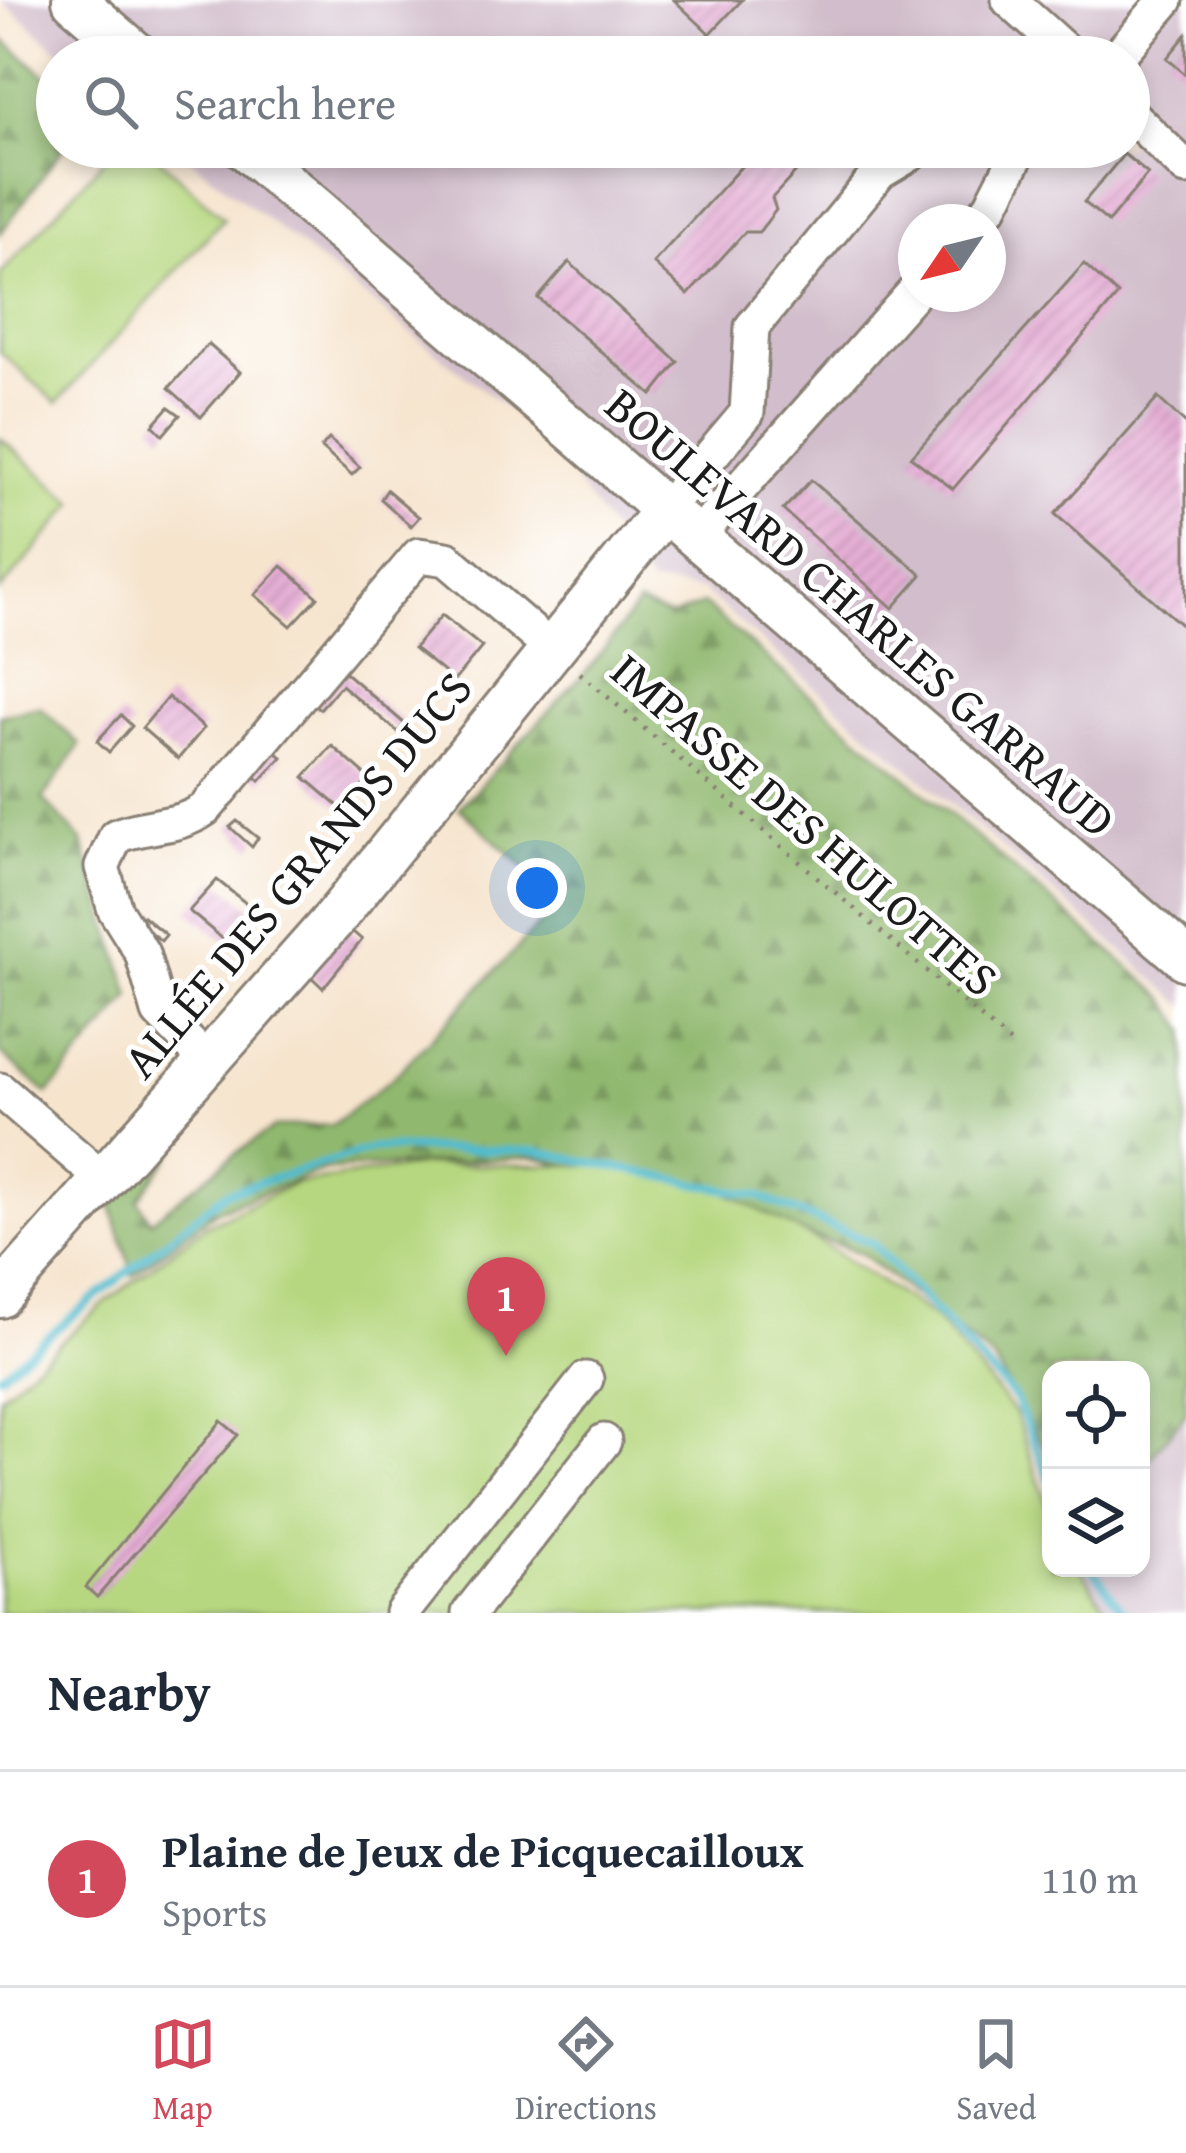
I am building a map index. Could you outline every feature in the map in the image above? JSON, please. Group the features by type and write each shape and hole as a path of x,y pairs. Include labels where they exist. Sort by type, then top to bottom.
{"main road":[{"path":"74,0 116,36"},
{"name":"BOULEVARD CHARLES GARRAUD","path":"268,168 1186,958"},
{"name":"ALLÉE DES GRANDS DUCS","path":"0,1296 334,919 553,650 680,524"}],"street":[{"path":"1010,0 1045,36"},
{"path":"1135,36 1166,0"},
{"path":"1150,133 1186,168"},
{"path":"680,524 748,413 752,326 887,168"},
{"path":"992,204 1010,168"},
{"path":"680,524 898,308"},
{"path":"206,1060 159,1012 142,953 115,910 102,866 116,836 145,825 182,824 205,808 419,555 447,559 553,650"},
{"path":"0,1090 105,1181"},
{"path":"402,1613 586,1379"},
{"path":"469,1613 604,1441"}],"path":[{"name":"IMPASSE DES HULOTTES","path":"553,650 1015,1047"}],"shaded area":[{"path":"1,0 1186,0 1186,1007 702,590 650,584 542,436 202,168 1150,168 1150,36 42,36"},
{"path":"1186,1396 1186,1613 1109,1613 1086,1577 1150,1577 1150,1434"}],"green space":[{"path":"0,37 36,67 36,168 49,168 0,234"},
{"path":"96,168 169,168 224,218 57,403 0,352 0,275"},
{"path":"0,438 75,503 0,591"},
{"path":"638,604 671,617 703,604 1165,998 1186,1030 1186,1413 1150,1458 1150,1361 1042,1361 1042,1444 993,1359 862,1254 705,1197 534,1157 324,1170 217,1210 133,1275 110,1202 183,1117 190,1129 138,1200 151,1221 275,1127 332,1125 395,1076 562,901 459,808 592,665"},
{"path":"40,707 80,745 43,799 82,841 131,996 48,1094 0,1053 0,715"},
{"path":"424,1165 604,1165 714,1186 818,1241 934,1317 1015,1413 1042,1490 1042,1577 1086,1577 1109,1613 0,1613 0,1396 104,1304 206,1225 294,1184"}],"building":[{"path":"674,0 742,0 710,34"},
{"path":"1186,35 1186,75 1167,58"},
{"path":"740,168 800,168 772,198 776,210 759,232 745,232 688,295 653,263"},
{"path":"1112,168 1141,168 1148,174 1108,222 1084,202"},
{"path":"569,262 678,362 652,395 538,298"},
{"path":"1084,264 1118,295 953,489 911,457"},
{"path":"208,344 240,372 201,417 169,388"},
{"path":"1158,398 1186,424 1186,629 1055,514"},
{"path":"169,407 180,415 163,435 153,425"},
{"path":"329,439 360,467 352,475 321,448"},
{"path":"811,480 922,575 893,608 783,510"},
{"path":"387,490 419,517 411,526 381,499"},
{"path":"282,566 318,597 291,626 255,595"},
{"path":"442,615 482,647 454,681 414,648"},
{"path":"341,669 405,724 398,732 341,685 320,709 311,703"},
{"path":"168,697 204,728 178,759 142,728"},
{"path":"121,715 132,726 109,752 97,741"},
{"path":"332,746 369,778 343,810 304,777"},
{"path":"273,750 282,757 260,781 252,773"},
{"path":"237,821 258,838 252,847 230,827"},
{"path":"217,880 257,912 230,945 189,911"},
{"path":"143,916 166,935 161,941 138,923"},
{"path":"344,924 362,940 323,988 305,971"},
{"path":"221,1421 238,1435 97,1597 86,1587"}],"waterway":[{"path":"0,1375 225,1193 375,1148 536,1151 758,1196 872,1243 1015,1398 1045,1469"},
{"path":"1099,1577 1125,1613"}],"place":[{"name":"Plaine de Jeux de Picquecailloux","path":"506,1356"}]}
